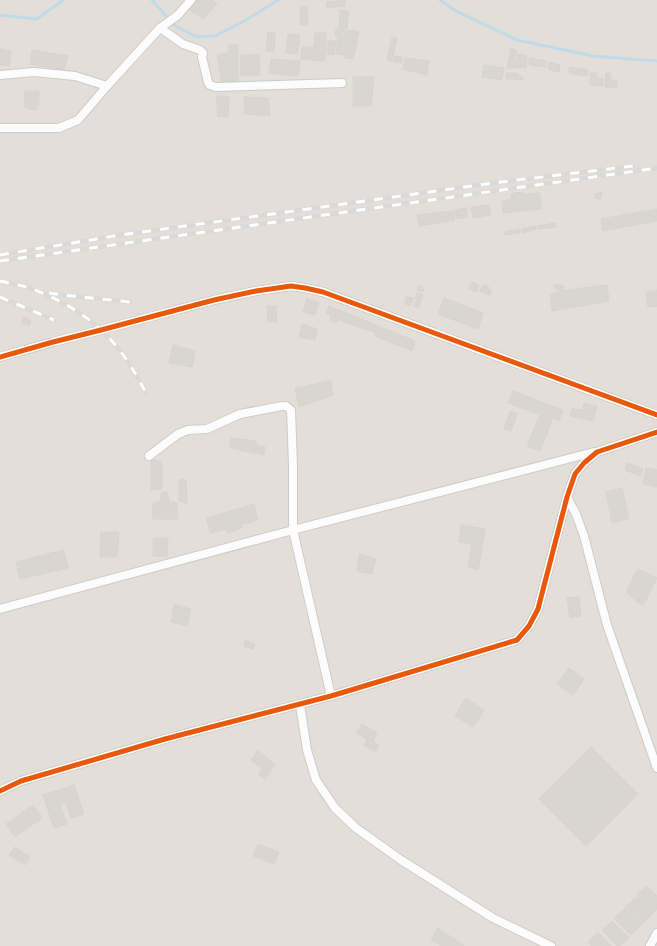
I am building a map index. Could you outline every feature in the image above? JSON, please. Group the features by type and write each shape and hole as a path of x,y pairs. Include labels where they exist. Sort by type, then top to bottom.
{"street":[{"path":"0,128 59,128 78,120 107,86 162,27 178,16 191,0"},
{"path":"162,27 183,44 200,50 202,53 208,82 210,85 216,87 342,83"},
{"path":"0,75 34,72 75,76 107,86"},
{"path":"0,357 214,300 278,287 298,287 323,292 657,415"},
{"path":"149,456 178,434 188,430 207,429 247,412 282,406 286,406 291,410 293,530 331,696"},
{"path":"0,609 293,530 597,452 657,432"},
{"path":"0,791 21,781 165,739 300,705 517,640 528,626 538,609 567,497 575,474 584,463 597,452"},
{"path":"567,497 576,514 584,536 607,625 657,768"},
{"path":"300,705 306,750 316,780 335,808 356,828 401,860 493,918 550,946"},
{"path":"650,946 657,933"}],"shaded area":[{"path":"0,0 657,0 657,946 0,946"}],"building":[{"path":"197,0 212,0 217,4 203,19 190,10"},
{"path":"345,0 345,6 327,8 326,2"},
{"path":"307,6 308,24 300,25 300,7"},
{"path":"340,10 349,11 347,29 339,28"},
{"path":"336,29 347,31 344,55 336,54 338,37 335,36"},
{"path":"349,30 359,32 353,59 345,58"},
{"path":"268,32 275,32 274,51 266,51"},
{"path":"315,33 326,33 325,61 301,59 302,47 314,47"},
{"path":"288,34 300,35 297,54 286,53"},
{"path":"392,37 397,38 392,61 387,60"},
{"path":"328,41 336,41 334,55 327,54"},
{"path":"229,45 238,45 238,82 222,83 217,55 229,53"},
{"path":"511,48 516,50 514,61 517,62 517,54 527,56 526,68 507,68"},
{"path":"0,49 11,51 9,66 0,65"},
{"path":"32,50 68,56 64,70 30,64"},
{"path":"259,54 260,75 240,76 241,55"},
{"path":"395,56 402,57 401,63 394,62"},
{"path":"405,58 429,61 427,75 403,69"},
{"path":"529,58 546,61 546,67 529,65"},
{"path":"271,59 300,61 298,76 269,73"},
{"path":"549,62 560,65 559,72 548,69"},
{"path":"484,65 504,68 502,80 482,77"},
{"path":"569,67 588,70 587,76 569,73"},
{"path":"506,73 518,73 518,75 522,76 523,80 506,79"},
{"path":"590,73 597,73 597,78 603,79 603,86 590,85"},
{"path":"606,73 610,73 611,80 617,81 616,88 605,87"},
{"path":"353,77 374,77 371,106 353,106"},
{"path":"24,91 39,91 39,104 36,110 25,107"},
{"path":"216,96 229,96 228,116 218,117"},
{"path":"244,97 268,98 270,116 245,114"},
{"path":"522,192 523,194 540,193 541,209 503,213 502,202 512,198 511,194"},
{"path":"602,192 601,199 594,198 595,194"},
{"path":"489,205 491,215 473,218 471,207"},
{"path":"467,208 467,217 457,219 455,210"},
{"path":"657,209 657,221 603,231 601,219"},
{"path":"453,211 455,220 419,226 417,215"},
{"path":"555,223 556,227 538,229 537,226"},
{"path":"535,226 536,229 523,233 522,229"},
{"path":"520,229 520,233 504,235 504,232"},
{"path":"472,282 479,285 477,292 469,288"},
{"path":"483,284 489,287 488,289 492,290 490,295 480,291"},
{"path":"555,284 564,286 563,291 554,288"},
{"path":"418,285 424,288 423,292 417,290"},
{"path":"607,285 609,301 552,311 550,295 565,290"},
{"path":"657,290 657,306 648,307 646,292"},
{"path":"417,293 423,295 421,299 415,297"},
{"path":"406,297 414,298 411,305 405,304"},
{"path":"444,298 483,313 478,329 438,314"},
{"path":"307,299 319,303 315,315 303,312"},
{"path":"417,299 421,300 418,307 414,306"},
{"path":"267,306 276,306 277,322 268,322"},
{"path":"329,306 415,341 412,351 375,336 376,333 339,320 336,323 330,320 331,315 326,313"},
{"path":"24,317 31,321 29,326 22,323"},
{"path":"302,324 317,329 315,340 299,337"},
{"path":"173,345 195,351 192,367 169,363"},
{"path":"331,381 333,395 299,407 295,388"},
{"path":"513,391 563,410 559,421 553,418 540,451 527,446 540,415 508,403"},
{"path":"584,403 597,406 593,421 570,416 572,409 583,410"},
{"path":"510,411 517,414 511,431 504,429"},
{"path":"231,438 256,441 257,445 265,447 264,455 230,448"},
{"path":"151,459 162,462 162,489 151,490"},
{"path":"628,463 643,469 640,476 625,470"},
{"path":"646,468 657,470 657,487 643,484"},
{"path":"179,479 186,480 187,503 179,501"},
{"path":"622,488 629,519 612,523 606,492"},
{"path":"167,492 170,503 177,502 178,519 153,519 152,504 161,501 161,493"},
{"path":"254,504 258,520 241,525 242,528 227,533 226,529 211,533 206,518"},
{"path":"461,525 485,529 478,570 468,566 472,544 459,542"},
{"path":"101,532 119,532 117,557 100,557"},
{"path":"153,538 168,538 167,557 153,556"},
{"path":"64,550 68,568 20,579 16,562"},
{"path":"359,554 376,559 372,574 357,571"},
{"path":"638,569 657,578 643,606 626,592"},
{"path":"579,597 581,616 570,618 567,598"},
{"path":"174,605 191,609 187,626 171,622"},
{"path":"245,640 255,644 253,649 244,646"},
{"path":"569,668 584,679 573,695 557,684"},
{"path":"466,698 484,710 473,727 455,716"},
{"path":"362,724 377,733 373,742 379,746 376,752 364,745 367,739 356,733"},
{"path":"591,747 638,794 586,846 539,799"},
{"path":"258,750 275,765 265,779 258,774 262,768 251,760"},
{"path":"74,785 84,814 71,818 66,802 60,804 67,824 54,828 43,795"},
{"path":"33,805 42,818 15,837 6,824"},
{"path":"258,844 279,852 274,864 253,856"},
{"path":"15,847 30,857 25,865 9,855"},
{"path":"647,886 657,896 657,909 653,913 637,895"},
{"path":"637,897 653,914 642,924 626,906"},
{"path":"625,908 641,925 631,935 614,918"},
{"path":"612,921 629,938 620,946 617,946 602,930"},
{"path":"438,928 464,946 441,946 431,939"},
{"path":"598,932 611,946 591,946 588,942"}],"waterway":[{"path":"0,15 37,19 63,0"},
{"path":"152,0 175,26 197,37 215,36 246,20 278,0"},
{"path":"440,0 456,11 517,40 593,56 657,61"}],"railway":[{"path":"0,255 114,236 501,182 633,166"},
{"path":"0,261 657,168"},
{"path":"0,281 27,287 51,297 64,303 87,318 98,327 120,351 132,368 146,393"},
{"path":"49,293 130,302"},
{"path":"0,297 54,320"}],"cycle path":[{"path":"0,357 214,300 256,291 291,286 323,292 657,415"},
{"path":"0,791 21,781 165,739 331,696 517,640 529,626 538,609 567,497 575,474 584,463 597,452 657,432"}]}
